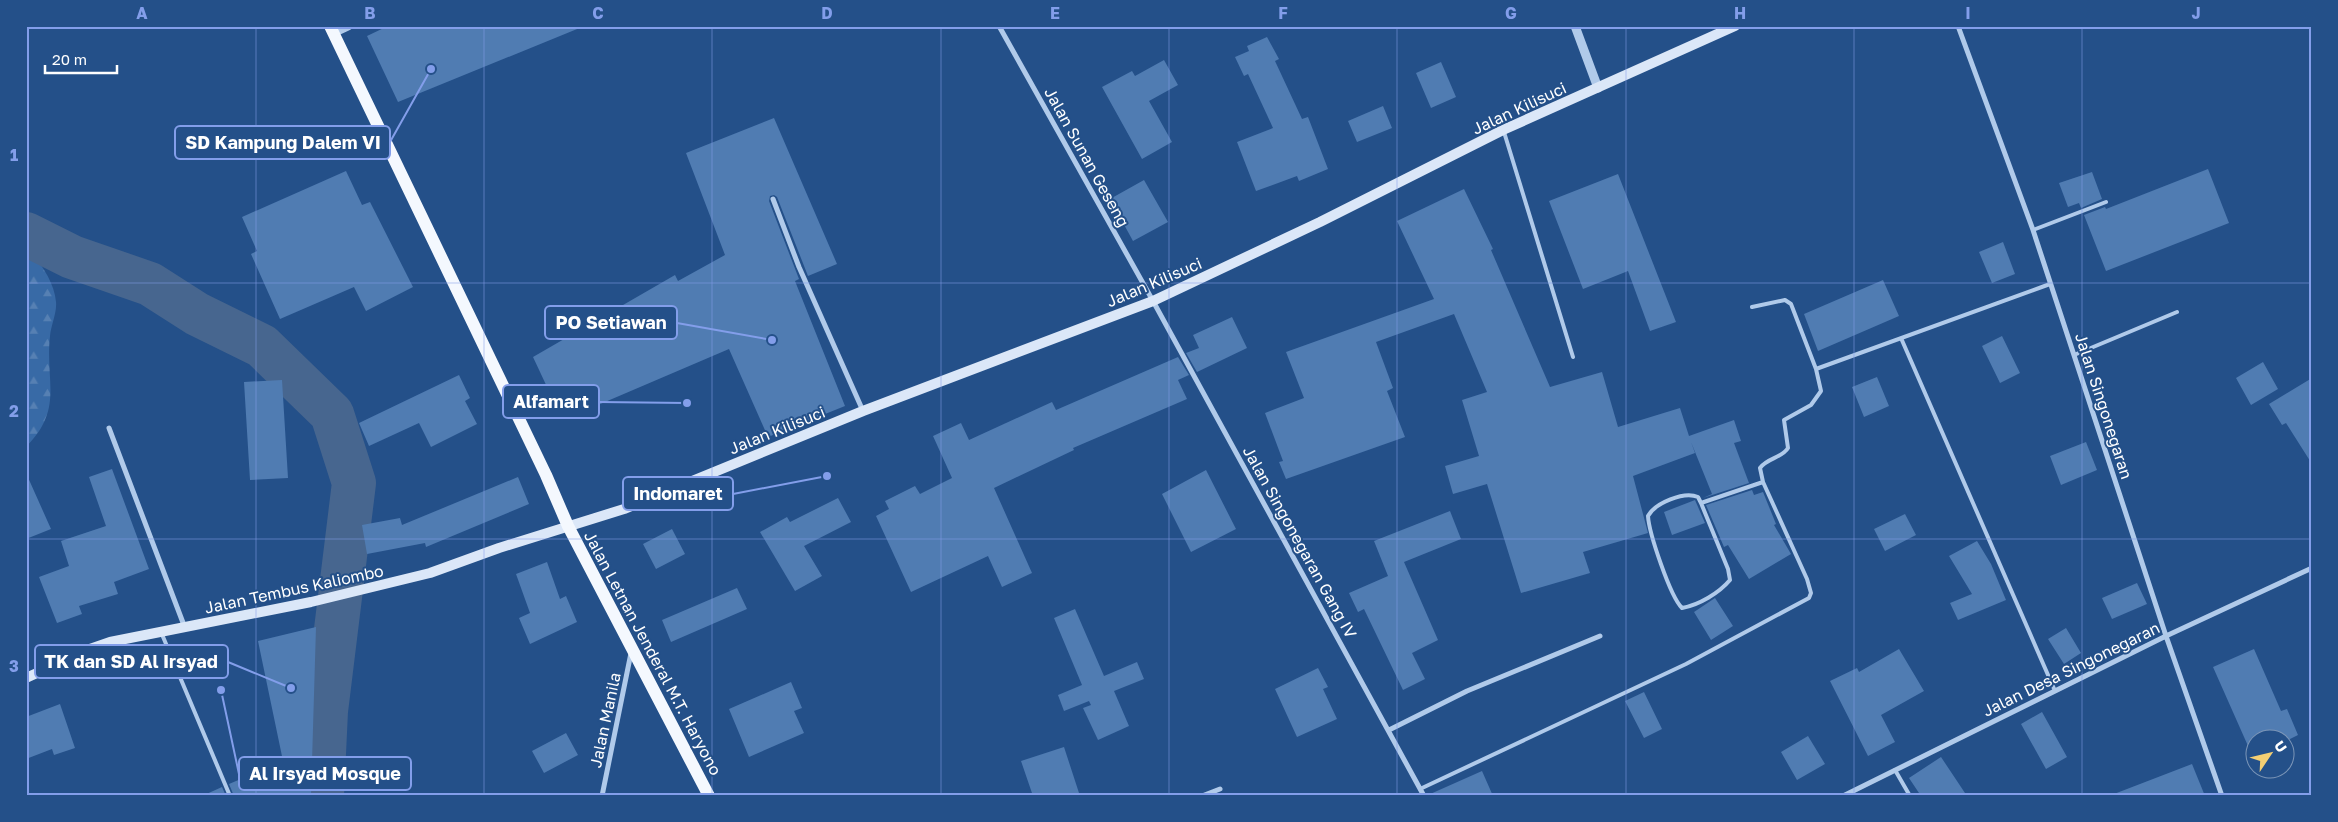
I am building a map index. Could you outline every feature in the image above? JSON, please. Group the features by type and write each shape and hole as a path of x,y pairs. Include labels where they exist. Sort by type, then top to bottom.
{"main road":[{"name":"Jalan Kilisuci","path":"568,526 624,509 863,411 1153,301 1320,222 1503,130 1735,26"},
{"name":"Jalan Letnan Jenderal M.T. Haryono","path":"332,29 546,475 568,526 709,796"},
{"name":"Jalan Tembus Kaliombo","path":"26,678 95,647 359,592 430,573 568,526"}],"street":[{"path":"332,29 348,26"},
{"name":"Jalan Sunan Geseng","path":"999,26 1153,301"},
{"path":"1575,26 1598,88"},
{"name":"Jalan Singonegaran","path":"1958,26 2033,230 2166,636 2222,796"},
{"path":"773,199 799,267 863,411"},
{"name":"Jalan Singonegaran Gang IV","path":"1153,301 1424,796"},
{"path":"109,428 185,628"},
{"name":"Jalan Desa Singonegaran","path":"1843,796 2166,636 2312,568"},
{"path":"1389,730 1467,692 1600,636"},
{"name":"Jalan Manila","path":"602,796 632,650"},
{"path":"1202,796 1220,789"}],"lane":[{"path":"1503,130 1573,357"},
{"path":"2033,230 2106,202"},
{"path":"1816,369 2050,284"},
{"path":"1420,789 1496,751 1686,664 1809,598 1811,593 1807,579 1763,482 1760,468 1770,458 1786,452 1788,448 1784,420 1811,405 1821,391 1816,369 1791,304 1785,300 1752,307"},
{"path":"2074,355 2177,312"},
{"path":"1901,338 2055,691"},
{"path":"1701,503 1763,482"},
{"path":"1685,495 1698,497 1701,503 1728,568 1730,580 1719,591 1682,608 1675,598 1667,578 1648,516 1658,505 1685,495"},
{"path":"161,632 230,796"},
{"path":"1895,770 1910,796"}],"green space":[{"path":"26,245 49,279 55,294 56,306 50,336 49,407 38,433 26,447"}],"building":[{"path":"388,26 582,27 398,102 367,36"},
{"path":"1267,37 1279,59 1275,61 1302,119 1308,117 1328,169 1299,181 1297,176 1256,191 1237,142 1273,128 1248,74 1244,76 1235,57 1249,51 1247,46"},
{"path":"1164,60 1178,85 1149,101 1172,142 1142,159 1102,87 1132,71 1135,76"},
{"path":"1441,62 1456,97 1431,108 1416,73"},
{"path":"1383,106 1392,128 1357,142 1348,121"},
{"path":"774,118 837,264 808,276 777,197 774,195 770,196 769,201 799,279 795,281 845,406 768,437 729,349 598,405 586,391 555,404 533,357 675,275 678,281 725,255 686,153"},
{"path":"2208,169 2229,223 2106,271 2084,215 2105,207 2106,209"},
{"path":"346,171 362,205 370,202 413,287 366,311 354,287 280,319 251,254 257,251 242,217"},
{"path":"2092,172 2102,199 2081,208 2079,203 2068,207 2059,183"},
{"path":"1618,174 1676,322 1650,331 1628,271 1583,289 1549,201"},
{"path":"1144,180 1168,222 1133,241 1110,199"},
{"path":"1464,189 1493,249 1491,250 1550,387 1602,372 1618,427 1680,408 1689,436 1734,420 1741,441 1734,443 1749,483 1703,498 1712,494 1691,442 1695,453 1633,476 1648,533 1583,552 1590,573 1521,593 1487,484 1453,494 1445,466 1479,456 1462,400 1487,392 1454,314 1376,342 1393,388 1387,391 1405,437 1286,479 1279,462 1283,461 1265,413 1304,398 1286,352 1434,299 1397,221"},
{"path":"2003,242 2015,274 1992,283 1979,252"},
{"path":"1883,280 1899,316 1818,351 1804,314"},
{"path":"1232,317 1247,348 1197,372 1186,353 1199,348 1193,335"},
{"path":"2002,336 2020,373 2000,383 1982,346"},
{"path":"1178,357 1189,375 1178,380 1187,399 1073,448 1074,450 994,488 1032,573 1002,587 988,556 911,592 876,516 889,509 885,501 915,486 920,494 952,478 933,436 961,423 969,440 1052,402 1056,410"},
{"path":"2263,362 2278,389 2251,405 2236,378"},
{"path":"459,375 470,398 465,401 477,424 431,447 419,423 369,446 359,423"},
{"path":"1877,377 1889,406 1864,417 1852,387"},
{"path":"2312,378 2312,464 2286,423 2282,425 2269,404"},
{"path":"282,380 288,478 250,480 244,382"},
{"path":"2086,442 2097,470 2061,485 2050,456"},
{"path":"112,469 149,569 114,582 118,594 79,606 82,614 57,623 39,577 69,566 61,541 106,526 89,477"},
{"path":"1206,470 1236,529 1191,552 1162,494"},
{"path":"26,473 51,529 26,539"},
{"path":"518,477 529,504 426,547 425,543 367,554 362,525 400,518 402,525"},
{"path":"1752,490 1754,495 1763,492 1776,524 1774,525 1791,554 1749,579 1728,545 1724,547 1706,505"},
{"path":"838,498 851,522 804,546 822,576 795,591 760,532 787,517 790,522"},
{"path":"1695,500 1705,523 1672,535 1664,512"},
{"path":"1450,511 1461,539 1404,562 1438,640 1412,653 1425,679 1403,690 1364,609 1358,612 1349,593 1388,576 1374,541"},
{"path":"1905,514 1916,535 1885,551 1874,529"},
{"path":"672,529 685,554 656,569 643,544"},
{"path":"1977,541 1991,564 2006,600 1958,620 1950,603 1972,594 1949,556"},
{"path":"547,562 560,599 566,596 577,622 530,644 519,618 530,613 516,574"},
{"path":"2137,583 2147,604 2112,619 2102,598"},
{"path":"737,588 747,609 671,642 662,620"},
{"path":"1715,598 1733,626 1711,640 1694,612"},
{"path":"1075,609 1104,676 1137,662 1144,679 1114,691 1129,726 1098,740 1083,708 1091,705 1089,701 1064,711 1058,695 1082,685 1054,618"},
{"path":"316,627 311,796 234,796 229,784 283,761 258,641"},
{"path":"2066,628 2081,653 2064,664 2048,639"},
{"path":"1899,649 1924,691 1881,715 1895,742 1868,756 1830,681 1857,668 1859,672"},
{"path":"2254,649 2281,711 2287,709 2296,730 2246,730 2246,741 2213,667"},
{"path":"1318,668 1328,687 1323,689 1337,719 1297,737 1275,689"},
{"path":"791,682 802,708 794,711 804,733 749,757 729,709"},
{"path":"1644,692 1662,729 1644,738 1625,701"},
{"path":"60,704 75,748 54,755 52,749 26,759 26,717"},
{"path":"2042,712 2067,757 2046,769 2021,724"},
{"path":"566,733 578,755 544,773 532,751"},
{"path":"1808,736 1825,764 1797,780 1781,752"},
{"path":"1064,747 1080,796 1033,796 1021,761"},
{"path":"1941,757 1967,796 1921,796 1909,778"},
{"path":"2192,764 2205,796 2115,796 2114,794"},
{"path":"1482,771 1493,796 1428,796 1428,795"},
{"path":"222,787 226,796 202,796"}],"waterway":[{"path":"26,234 72,257 150,284 197,314 262,346 332,414 354,483 326,711 322,796"}],"place":[{"name":"SD Kampung Dalem VI","path":"431,69"},
{"name":"PO Setiawan","path":"772,340"},
{"name":"Alfamart","path":"687,403"},
{"name":"Indomaret","path":"827,476"},
{"name":"TK dan SD Al Irsyad","path":"291,688"},
{"name":"Al Irsyad Mosque","path":"221,690"}]}
